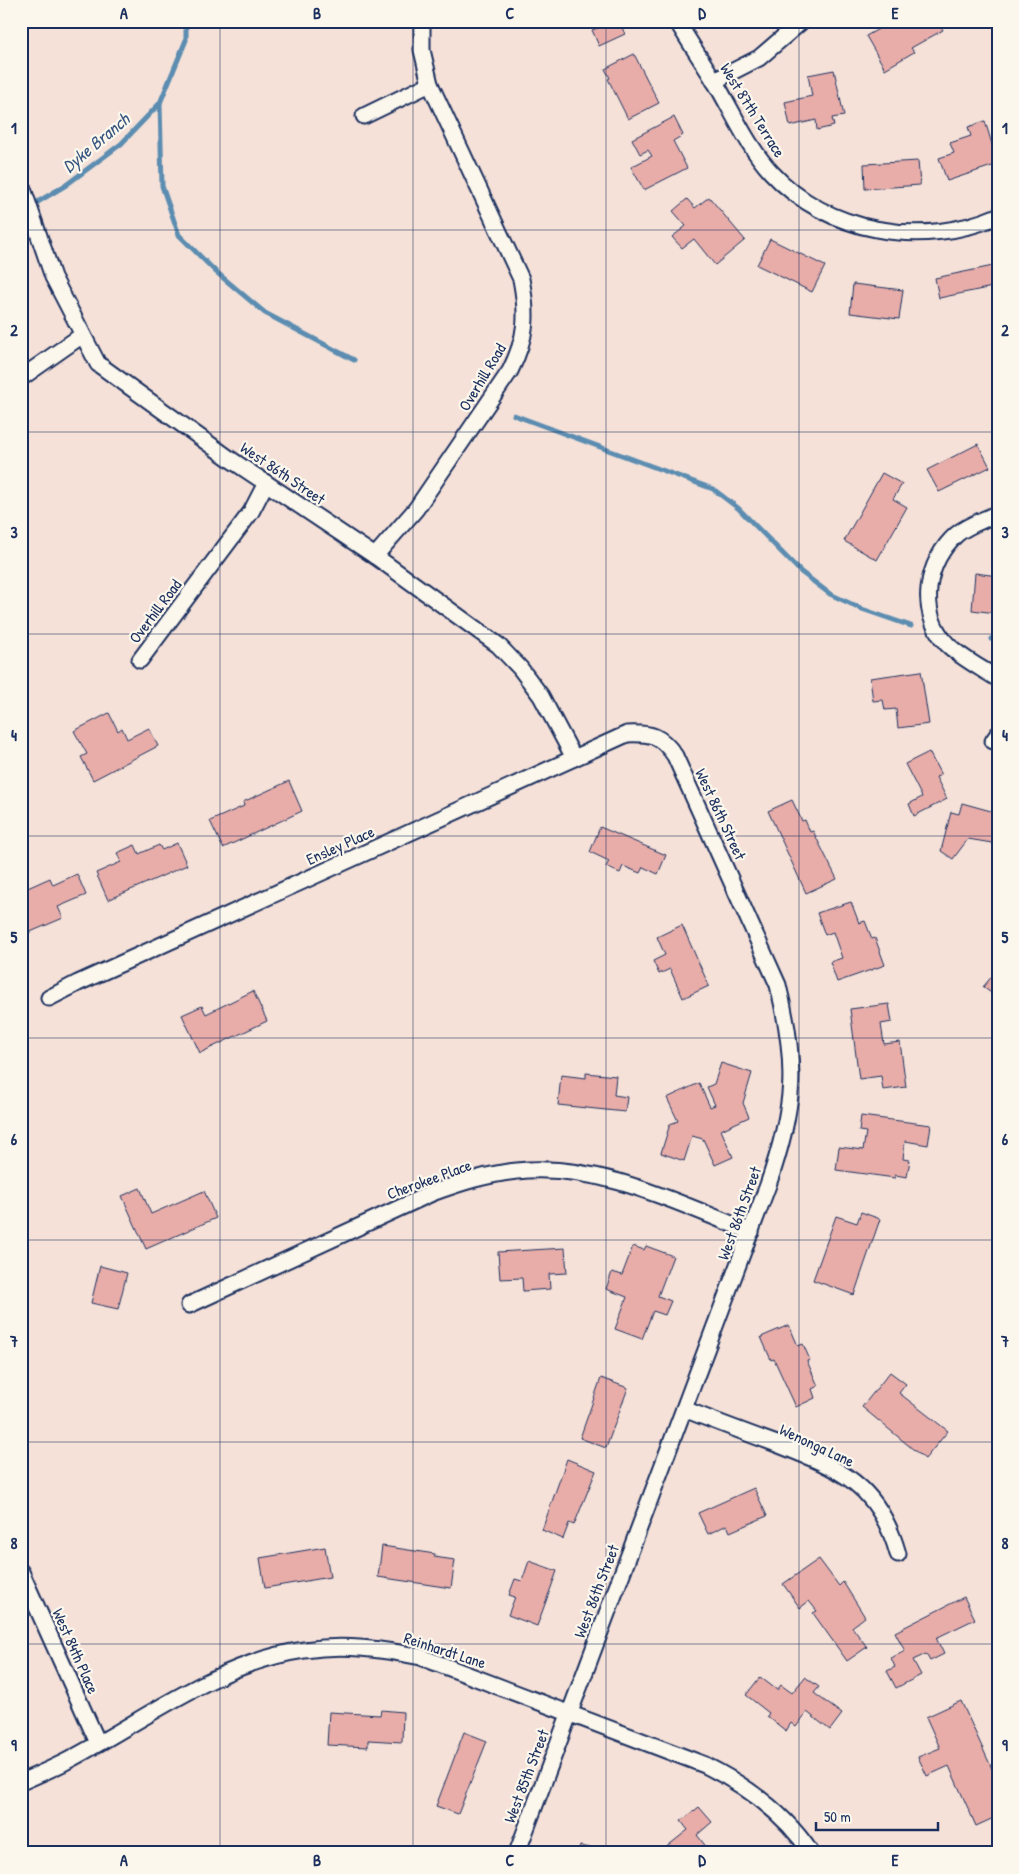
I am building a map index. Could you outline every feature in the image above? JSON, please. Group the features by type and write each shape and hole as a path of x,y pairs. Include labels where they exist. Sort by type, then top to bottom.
{"street":[{"name":"Overhill Road","path":"375,556 416,509 510,371 520,351 525,329 526,305 521,279 430,84 422,50 422,21"},
{"name":"West 87th Terrace","path":"677,21 744,135 771,172 792,191 825,212 840,219 884,232 919,234 959,228 998,216"},
{"path":"714,81 759,58 802,21"},
{"path":"364,116 430,84"},
{"name":"West 86th Street","path":"21,183 53,277 98,364 266,483 375,556 478,630 509,656 541,696 574,758"},
{"path":"21,378 82,336"},
{"name":"Overhill Road","path":"140,660 251,512 266,483"},
{"path":"998,513 958,533 944,546 932,568 928,586 929,602 937,628 947,643 998,679"},
{"name":"Ensley Place","path":"49,998 78,983 627,734 648,734"},
{"name":"West 86th Street","path":"569,1712 751,1232 784,1139 790,1109 792,1064 788,1024 778,985 765,952 675,756 666,743 648,734"},
{"name":"Cherokee Place","path":"189,1305 432,1193 470,1180 517,1171 551,1170 585,1174 624,1184 751,1232"},
{"name":"Wenonga Lane","path":"684,1409 814,1459 852,1479 868,1494 880,1511 892,1531 898,1554"},
{"name":"West 84th Place","path":"21,1572 98,1743"},
{"name":"Reinhardt Lane","path":"21,1782 62,1764 169,1701 232,1672 268,1658 304,1650 341,1647 383,1649 421,1657 705,1765 736,1780 757,1795 785,1820 811,1853"},
{"name":"West 85th Street","path":"517,1853 569,1712"}],"building":[{"path":"595,21 619,21 625,34 599,46 592,30 598,28"},
{"path":"893,21 938,21 943,30 911,48 914,52 885,69 866,36"},
{"path":"634,54 659,103 628,119 605,69"},
{"path":"834,70 844,116 832,118 834,126 817,130 816,120 790,126 785,102 812,96 808,75"},
{"path":"674,117 683,135 673,141 687,168 644,190 631,167 652,156 648,150 640,154 632,139"},
{"path":"985,121 998,164 947,181 939,158 954,153 950,143 971,136 968,127"},
{"path":"918,161 920,185 865,189 864,164"},
{"path":"709,197 745,240 715,265 694,239 682,248 672,237 686,226 673,211 687,199 695,208"},
{"path":"770,239 825,266 812,292 757,265"},
{"path":"993,266 997,286 939,298 935,278"},
{"path":"853,284 903,290 899,319 850,313"},
{"path":"978,444 990,467 939,492 927,470"},
{"path":"882,473 902,484 893,499 907,507 877,560 844,541"},
{"path":"975,573 998,576 996,613 972,610"},
{"path":"921,671 929,724 898,728 896,709 885,710 883,700 873,701 870,678"},
{"path":"109,713 118,731 122,728 127,739 149,728 158,746 93,780 81,757 87,754 74,731"},
{"path":"929,752 941,775 936,777 947,799 914,816 909,804 922,797 905,764"},
{"path":"289,781 302,811 223,848 210,821 244,806 243,802"},
{"path":"792,800 802,821 805,820 810,832 813,831 837,879 806,893 768,811"},
{"path":"962,803 998,813 998,853 992,843 968,839 953,859 941,851 951,812 959,814"},
{"path":"600,827 666,855 658,874 643,867 640,873 623,866 620,873 606,867 609,861 590,852"},
{"path":"177,843 187,865 108,900 96,873 121,862 117,853 135,845 139,854 159,845 162,850"},
{"path":"77,874 86,895 58,907 63,918 21,936 21,891 50,878 53,885"},
{"path":"851,902 859,923 865,921 872,939 875,938 885,965 837,982 830,962 842,958 833,932 825,935 817,913"},
{"path":"682,925 709,986 683,998 670,969 659,974 653,961 665,955 657,937"},
{"path":"998,969 998,998 983,987"},
{"path":"253,991 267,1021 200,1053 182,1015 202,1006 206,1014"},
{"path":"889,1004 892,1022 881,1024 884,1044 900,1042 906,1087 883,1090 881,1076 859,1079 850,1009"},
{"path":"721,1063 752,1073 743,1103 749,1117 721,1130 733,1157 715,1165 703,1139 692,1136 684,1161 661,1153 670,1124 678,1121 667,1098 699,1083 710,1107 715,1105 707,1087 714,1084"},
{"path":"586,1073 616,1076 614,1095 627,1097 625,1112 558,1105 561,1075 586,1078"},
{"path":"861,1116 931,1125 928,1145 905,1141 903,1159 910,1160 907,1177 895,1175 895,1178 836,1170 839,1147 863,1150 866,1132 859,1131"},
{"path":"140,1188 151,1214 204,1191 216,1218 146,1249 122,1196"},
{"path":"861,1212 880,1219 854,1295 813,1280 836,1216 857,1223"},
{"path":"633,1246 644,1250 646,1246 673,1256 658,1296 671,1301 665,1315 653,1311 642,1339 615,1329 627,1297 606,1289 612,1272 622,1275"},
{"path":"565,1248 567,1273 549,1274 550,1289 523,1291 522,1278 500,1279 498,1252"},
{"path":"100,1266 127,1273 118,1309 91,1303"},
{"path":"789,1325 798,1346 803,1344 810,1360 807,1361 818,1386 812,1389 815,1398 796,1407 774,1359 771,1360 761,1337"},
{"path":"890,1372 906,1384 899,1393 948,1431 925,1459 862,1407"},
{"path":"601,1378 628,1388 606,1448 580,1438"},
{"path":"567,1459 596,1471 574,1525 569,1523 563,1539 542,1530"},
{"path":"754,1488 767,1516 730,1532 727,1525 708,1534 698,1513"},
{"path":"382,1546 435,1554 434,1557 455,1560 451,1588 378,1577"},
{"path":"325,1547 330,1577 265,1588 260,1558"},
{"path":"819,1559 839,1586 843,1582 865,1617 852,1627 867,1647 847,1661 813,1613 817,1611 809,1601 800,1608 783,1584"},
{"path":"529,1561 557,1571 537,1626 508,1615 515,1597 509,1595 515,1579 522,1581"},
{"path":"964,1597 975,1619 936,1638 944,1654 930,1661 926,1654 913,1660 921,1675 896,1688 887,1671 895,1667 891,1658 905,1651 895,1632"},
{"path":"760,1677 777,1690 781,1685 792,1693 805,1677 819,1687 814,1693 842,1714 830,1730 807,1712 796,1727 791,1723 786,1731 767,1716 769,1713 746,1695"},
{"path":"961,1701 998,1782 998,1816 976,1826 949,1766 927,1776 918,1757 940,1748 926,1717"},
{"path":"381,1710 403,1712 402,1742 368,1740 368,1747 327,1745 329,1712 380,1715"},
{"path":"464,1732 487,1741 458,1814 436,1806"},
{"path":"699,1807 712,1822 697,1835 711,1853 668,1853 665,1848 688,1830 681,1821"},
{"path":"580,1846 608,1851 607,1853 578,1853"}],"waterway":[{"name":"Dyke Branch","path":"21,212 66,185 121,144 160,103 186,40 186,21"},
{"path":"160,103 162,186 179,235 215,271 265,313 354,360"},
{"path":"514,415 713,489 738,508 801,572 830,594 862,609 911,626"},
{"path":"991,639 998,634"}]}
